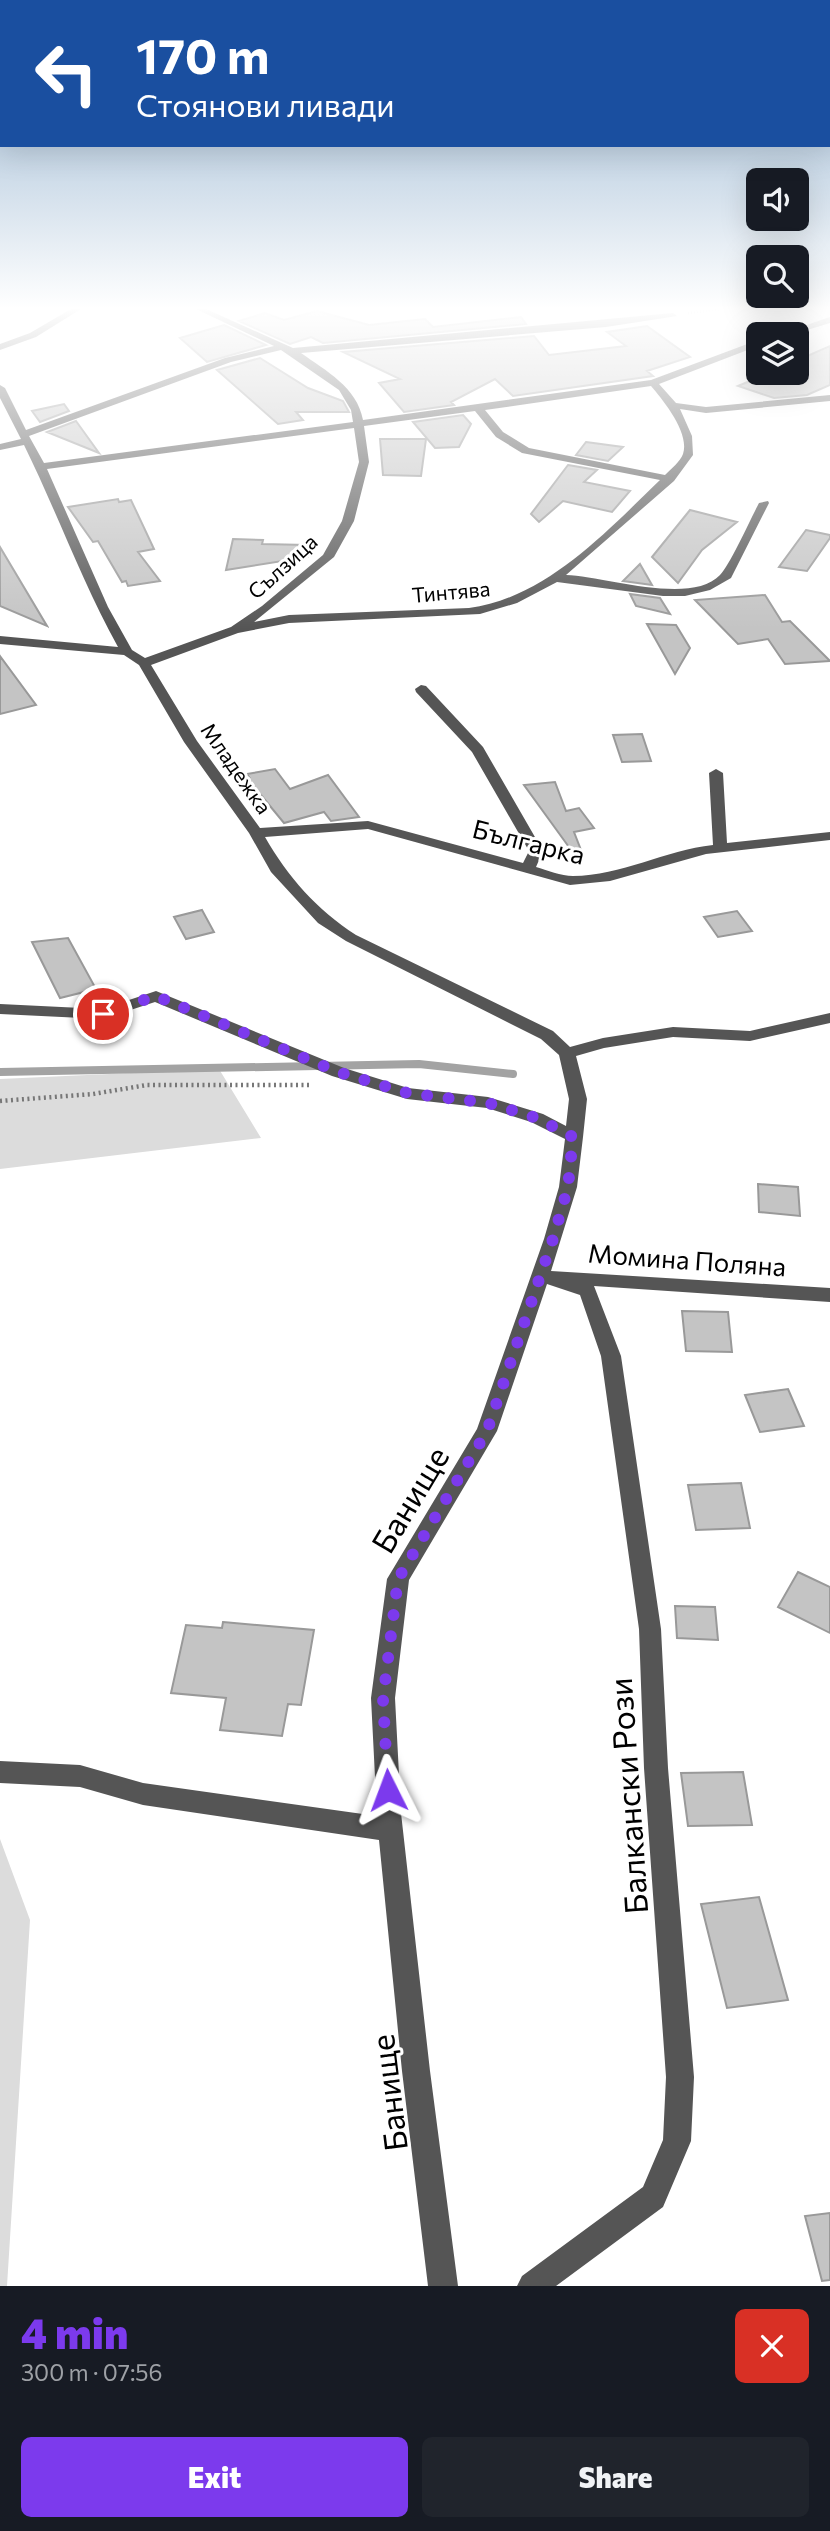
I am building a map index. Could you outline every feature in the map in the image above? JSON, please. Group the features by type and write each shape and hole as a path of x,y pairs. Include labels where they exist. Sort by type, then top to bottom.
{"street":[{"name":"Младежка","path":"15,416 41,467 102,607 127,652 144,663 191,742 256,832 276,869 323,920 351,938 547,1035 567,1053"},
{"path":"0,447 82,416"},
{"name":"Сълзица","path":"144,663 235,630 328,557 348,521 358,492 364,461 356,416"},
{"path":"41,467 421,416"},
{"path":"483,416 494,433 526,451 670,479"},
{"name":"Тинтява","path":"235,630 289,618 485,610 512,602 555,578 670,479 688,458 690,447 677,416"},
{"path":"555,578 575,578 640,592 690,591 715,585 725,578 764,503"},
{"path":"0,640 127,652"},
{"path":"421,689 478,750 515,811 536,851 527,870"},
{"path":"716,773 720,848"},
{"name":"Българка","path":"256,832 368,825 570,881 592,881 673,857 720,848 830,836"},
{"path":"0,1009 103,1014 156,996 338,1072 407,1093 488,1103 537,1118 573,1137"},
{"path":"567,1053 603,1043 673,1032 751,1036 830,1018"},
{"name":"Банище","path":"443,2286 416,2071 391,1830 383,1699 398,1579 487,1431 541,1275 568,1187 578,1099 567,1053"},
{"name":"Момина Поляна","path":"541,1275 830,1295"},
{"name":"Балкански Рози","path":"532,2286 653,2197 677,2141 680,2077 656,1768 650,1629 611,1356 588,1292 541,1275"},
{"path":"0,1772 80,1776 142,1794 391,1830"}],"path":[{"path":"0,1101 93,1094 147,1085 284,1083 325,1086"}],"shaded area":[{"path":"219,1069 261,1138 0,1169 0,1079"},
{"path":"0,1839 30,1920 7,2286 0,2286"}],"building":[{"path":"35,416 57,416 40,422"},
{"path":"269,416 299,416 303,420 278,424"},
{"path":"464,416 471,424 459,447 435,448 413,422"},
{"path":"76,421 99,453 47,432"},
{"path":"380,439 426,439 421,476 383,475"},
{"path":"586,442 623,447 608,461 576,455"},
{"path":"568,465 597,470 584,482 630,491 612,512 563,501 539,522 531,514"},
{"path":"118,499 119,502 131,500 154,549 138,552 160,581 128,586 126,581 122,582 98,541 93,542 68,507"},
{"path":"690,510 737,522 702,550 678,583 652,557"},
{"path":"806,530 830,535 830,538 807,571 779,567"},
{"path":"233,539 263,540 262,544 307,545 308,557 226,570"},
{"path":"0,547 47,626 0,606"},
{"path":"640,564 652,585 623,581"},
{"path":"630,594 660,598 670,614 636,606"},
{"path":"765,595 782,622 790,621 830,661 785,664 768,639 738,644 695,600"},
{"path":"647,624 676,625 690,648 675,674"},
{"path":"0,656 36,705 0,714"},
{"path":"642,734 651,761 622,762 613,735"},
{"path":"275,769 290,789 328,775 359,817 331,821 324,812 284,823 246,777 249,777 247,774"},
{"path":"555,782 566,811 579,808 594,828 574,832 581,850 574,854 524,785"},
{"path":"202,910 214,932 186,939 174,917"},
{"path":"737,911 752,931 718,937 704,917"},
{"path":"68,938 96,989 60,998 32,942"},
{"path":"758,1184 798,1187 800,1216 759,1212"},
{"path":"682,1311 728,1312 732,1352 686,1351"},
{"path":"788,1389 804,1426 760,1432 745,1395"},
{"path":"741,1483 750,1528 696,1530 688,1485"},
{"path":"798,1572 830,1587 830,1633 778,1607"},
{"path":"675,1606 715,1607 718,1640 677,1638"},
{"path":"223,1622 314,1630 301,1705 288,1704 282,1736 220,1730 226,1698 171,1693 186,1625 222,1628"},
{"path":"743,1772 752,1825 688,1826 681,1773"},
{"path":"759,1897 788,2000 727,2008 701,1904"},
{"path":"830,2213 830,2280 822,2281 805,2216"}],"waterway":[{"path":"0,1072 419,1064 513,1074"}],"route":[{"path":"103,1014 156,996 338,1072 407,1093 488,1103 537,1118 573,1137 568,1187 553,1239 487,1431 398,1579 383,1699 388,1790"}]}
